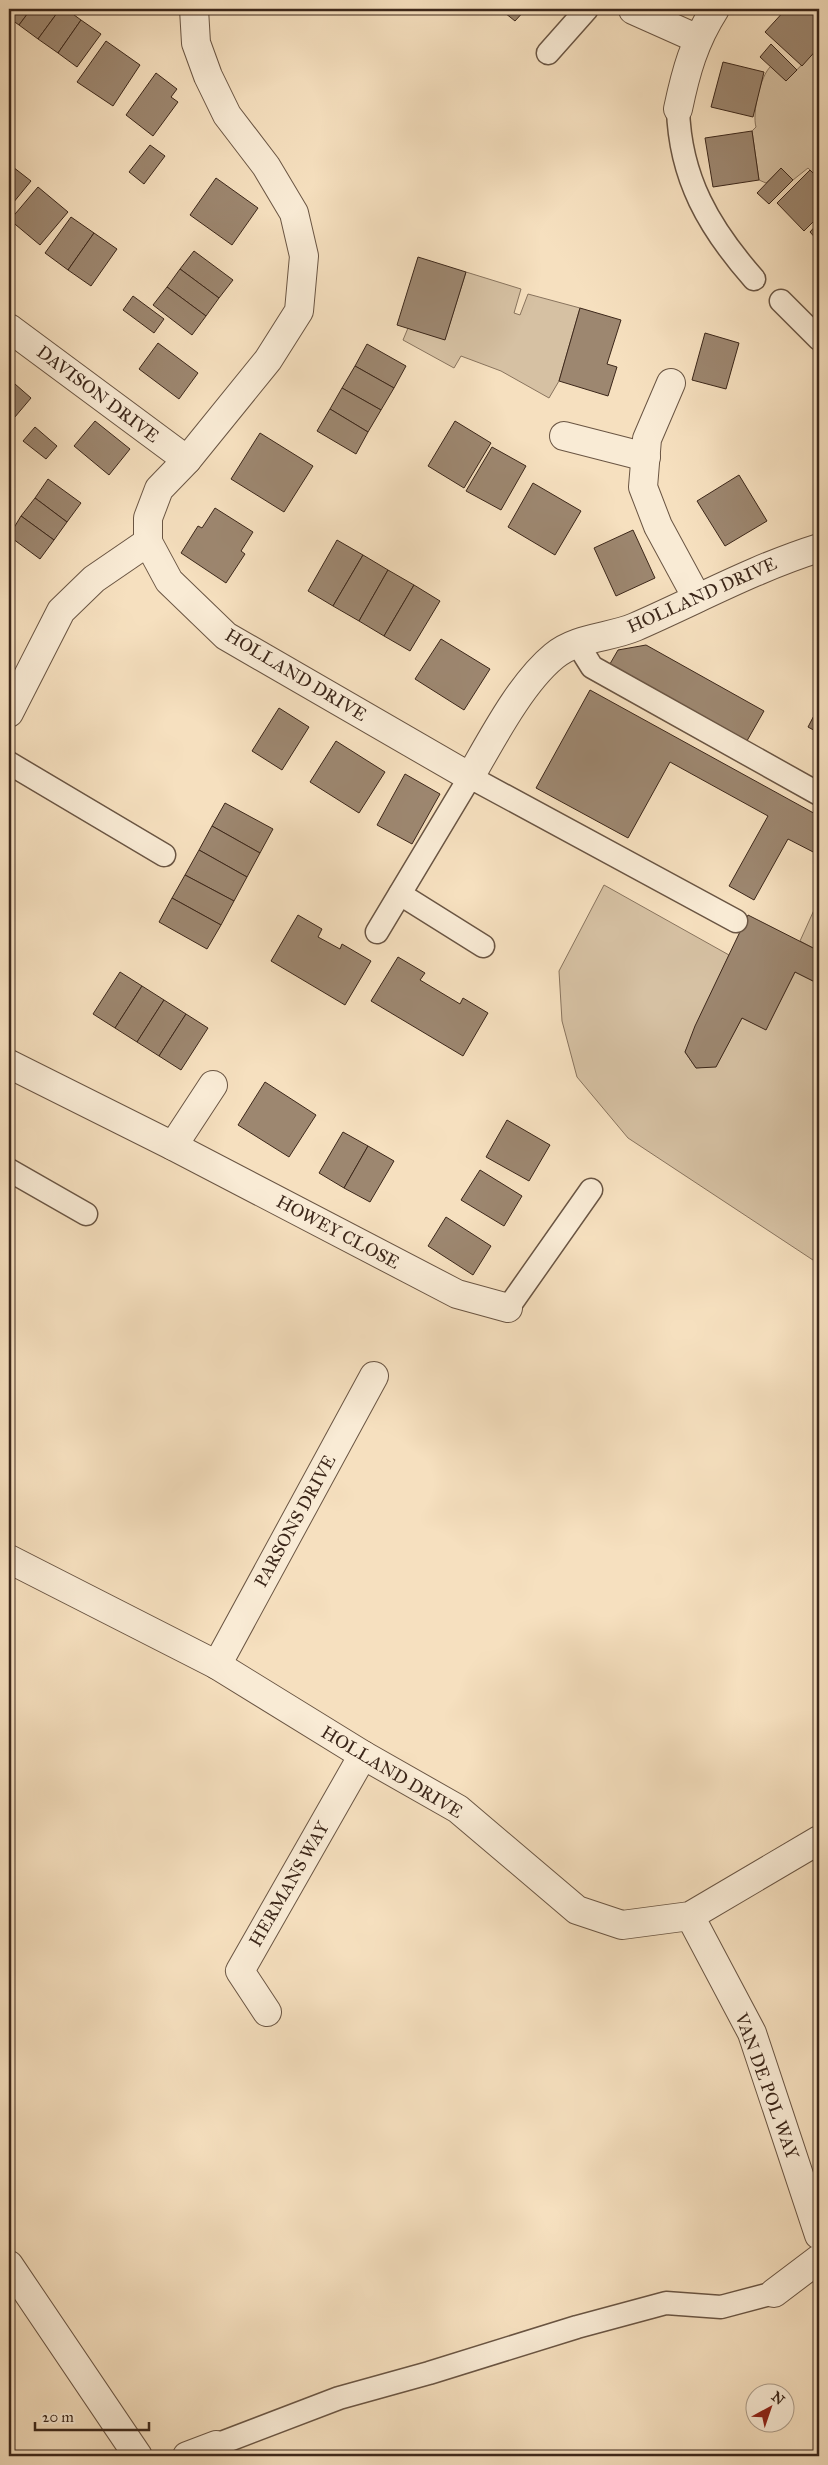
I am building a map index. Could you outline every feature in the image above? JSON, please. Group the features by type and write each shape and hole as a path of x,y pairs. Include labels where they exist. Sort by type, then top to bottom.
{"street":[{"name":"HOLLAND DRIVE","path":"194,9 196,43 208,76 227,115 266,166 294,213 304,256 299,311 268,360 187,460 159,489 148,518 148,542 169,581 226,636 470,777 538,670 556,654 577,643 633,628 778,561 819,548"},
{"path":"632,9 698,39"},
{"path":"678,109 688,64 698,39 715,9"},
{"name":"DAVISON DRIVE","path":"9,328 187,460"},
{"path":"671,382 646,440 643,486 658,526 697,598"},
{"path":"564,436 646,457"},
{"path":"9,713 62,611 94,579 148,542"},
{"name":"HOWEY CLOSE","path":"9,1064 173,1146 457,1294 508,1308"},
{"path":"173,1146 213,1085"},
{"name":"PARSONS DRIVE","path":"217,1665 374,1376"},
{"name":"HOLLAND DRIVE","path":"9,1559 217,1665 362,1755 458,1809 576,1910 622,1925 690,1916 819,1840"},
{"name":"HERMANS WAY","path":"267,2012 240,1971 362,1755"},
{"name":"VAN DE POL WAY","path":"690,1916 752,2033 819,2235"},
{"path":"774,2293 819,2259"},
{"path":"9,2265 138,2456"},
{"path":"188,2456 216,2445"}],"lane":[{"path":"548,53 587,9"},
{"path":"678,109 683,158 698,200 726,248 754,279"},
{"path":"781,301 819,339"},
{"path":"577,643 592,667 819,794"},
{"path":"9,763 164,855"},
{"path":"377,932 470,777 736,922"},
{"path":"400,894 483,946"},
{"path":"9,1170 86,1214"},
{"path":"508,1308 590,1190"},
{"path":"216,2445 339,2398 429,2373 577,2327 666,2303 721,2308 774,2293"}],"shaded area":[{"path":"819,47 819,179 808,168 793,180 781,169 766,183 759,180 752,131 756,127 756,104 763,78 771,66 786,81"},
{"path":"466,272 521,289 514,313 520,315 528,294 580,308 559,381 549,398 501,371 461,356 454,368 403,340 408,328 445,339"},
{"path":"604,885 729,955 685,1052 696,1068 716,1066 742,1018 766,1029 795,972 819,984 819,1264 628,1138 577,1077 562,1021 559,971"},
{"path":"819,899 819,951 800,941"}],"building":[{"path":"9,9 31,9 19,25 9,18"},
{"path":"31,9 60,9 38,39 19,25"},
{"path":"60,9 66,9 81,20 58,53 38,39"},
{"path":"500,9 526,9 515,21"},
{"path":"786,9 791,12 795,9 814,9 819,14 819,47 802,66 765,32"},
{"path":"81,20 101,34 77,67 58,53"},
{"path":"106,41 140,65 113,106 77,82"},
{"path":"771,44 797,70 786,81 760,57"},
{"path":"723,62 764,72 753,117 711,107"},
{"path":"156,73 177,89 171,97 178,102 153,136 126,115"},
{"path":"752,131 759,180 713,187 705,138"},
{"path":"150,145 165,156 144,184 129,172"},
{"path":"13,167 31,181 13,203 9,200 9,173"},
{"path":"781,168 793,180 769,204 757,193"},
{"path":"810,170 819,179 819,216 804,231 777,203"},
{"path":"216,178 258,208 232,245 190,215"},
{"path":"38,187 68,212 40,245 10,220"},
{"path":"71,217 94,233 68,270 45,253"},
{"path":"819,222 819,242 810,232"},
{"path":"94,233 117,249 91,286 68,270"},
{"path":"194,251 233,280 219,298 180,269"},
{"path":"418,257 466,272 445,340 397,325"},
{"path":"180,269 219,298 206,316 167,287"},
{"path":"167,287 206,316 192,335 153,305"},
{"path":"133,296 164,319 154,333 123,310"},
{"path":"580,308 621,320 607,364 617,367 608,396 559,381"},
{"path":"705,333 739,343 726,389 692,380"},
{"path":"158,343 198,373 179,399 139,369"},
{"path":"367,344 406,366 394,388 355,366"},
{"path":"355,366 394,388 381,410 342,388"},
{"path":"15,384 31,398 9,424 9,392"},
{"path":"342,388 381,410 368,432 330,409"},
{"path":"330,409 368,432 356,454 317,431"},
{"path":"95,421 130,449 109,475 74,446"},
{"path":"455,421 491,443 464,488 428,466"},
{"path":"35,427 57,446 46,459 23,441"},
{"path":"260,433 313,466 284,512 231,479"},
{"path":"492,447 526,466 501,510 466,491"},
{"path":"739,475 767,521 725,546 697,501"},
{"path":"48,479 81,503 67,522 35,498"},
{"path":"533,483 581,511 555,555 508,527"},
{"path":"35,498 67,522 54,540 21,516"},
{"path":"215,508 253,532 241,551 245,554 226,583 181,553 198,526 202,528"},
{"path":"21,516 54,540 40,559 9,536"},
{"path":"633,530 655,578 616,596 594,548"},
{"path":"337,540 363,555 333,606 308,591"},
{"path":"363,555 388,570 359,621 333,606"},
{"path":"388,570 414,585 384,636 359,621"},
{"path":"414,585 440,601 410,651 384,636"},
{"path":"441,639 490,669 464,710 415,679"},
{"path":"646,645 764,711 744,746 607,669 618,650"},
{"path":"590,690 819,816 819,855 788,839 754,900 729,886 768,816 670,762 628,838 536,788"},
{"path":"819,706 819,733 808,727"},
{"path":"279,708 309,727 282,770 252,751"},
{"path":"336,741 385,772 359,813 310,782"},
{"path":"405,774 440,794 412,844 377,825"},
{"path":"225,803 273,829 260,853 212,826"},
{"path":"212,826 260,853 247,877 199,850"},
{"path":"199,850 247,877 234,901 185,875"},
{"path":"185,875 234,901 221,925 172,898"},
{"path":"172,898 221,925 207,949 159,922"},
{"path":"298,915 322,929 318,937 340,949 342,944 371,961 345,1005 271,961"},
{"path":"748,915 819,951 819,984 795,972 766,1030 742,1018 716,1067 696,1068 685,1052 695,1026"},
{"path":"398,957 425,973 420,980 460,1004 463,998 488,1013 463,1056 371,1001"},
{"path":"120,972 142,986 115,1028 93,1014"},
{"path":"142,986 164,1000 137,1042 115,1028"},
{"path":"164,1000 186,1014 159,1056 137,1042"},
{"path":"186,1014 208,1028 181,1070 159,1056"},
{"path":"265,1082 316,1115 289,1157 238,1125"},
{"path":"507,1120 550,1145 529,1181 486,1157"},
{"path":"343,1132 368,1146 344,1188 319,1173"},
{"path":"368,1146 394,1161 370,1202 344,1188"},
{"path":"480,1170 522,1196 504,1226 461,1200"},
{"path":"446,1217 491,1246 473,1275 428,1246"}]}
